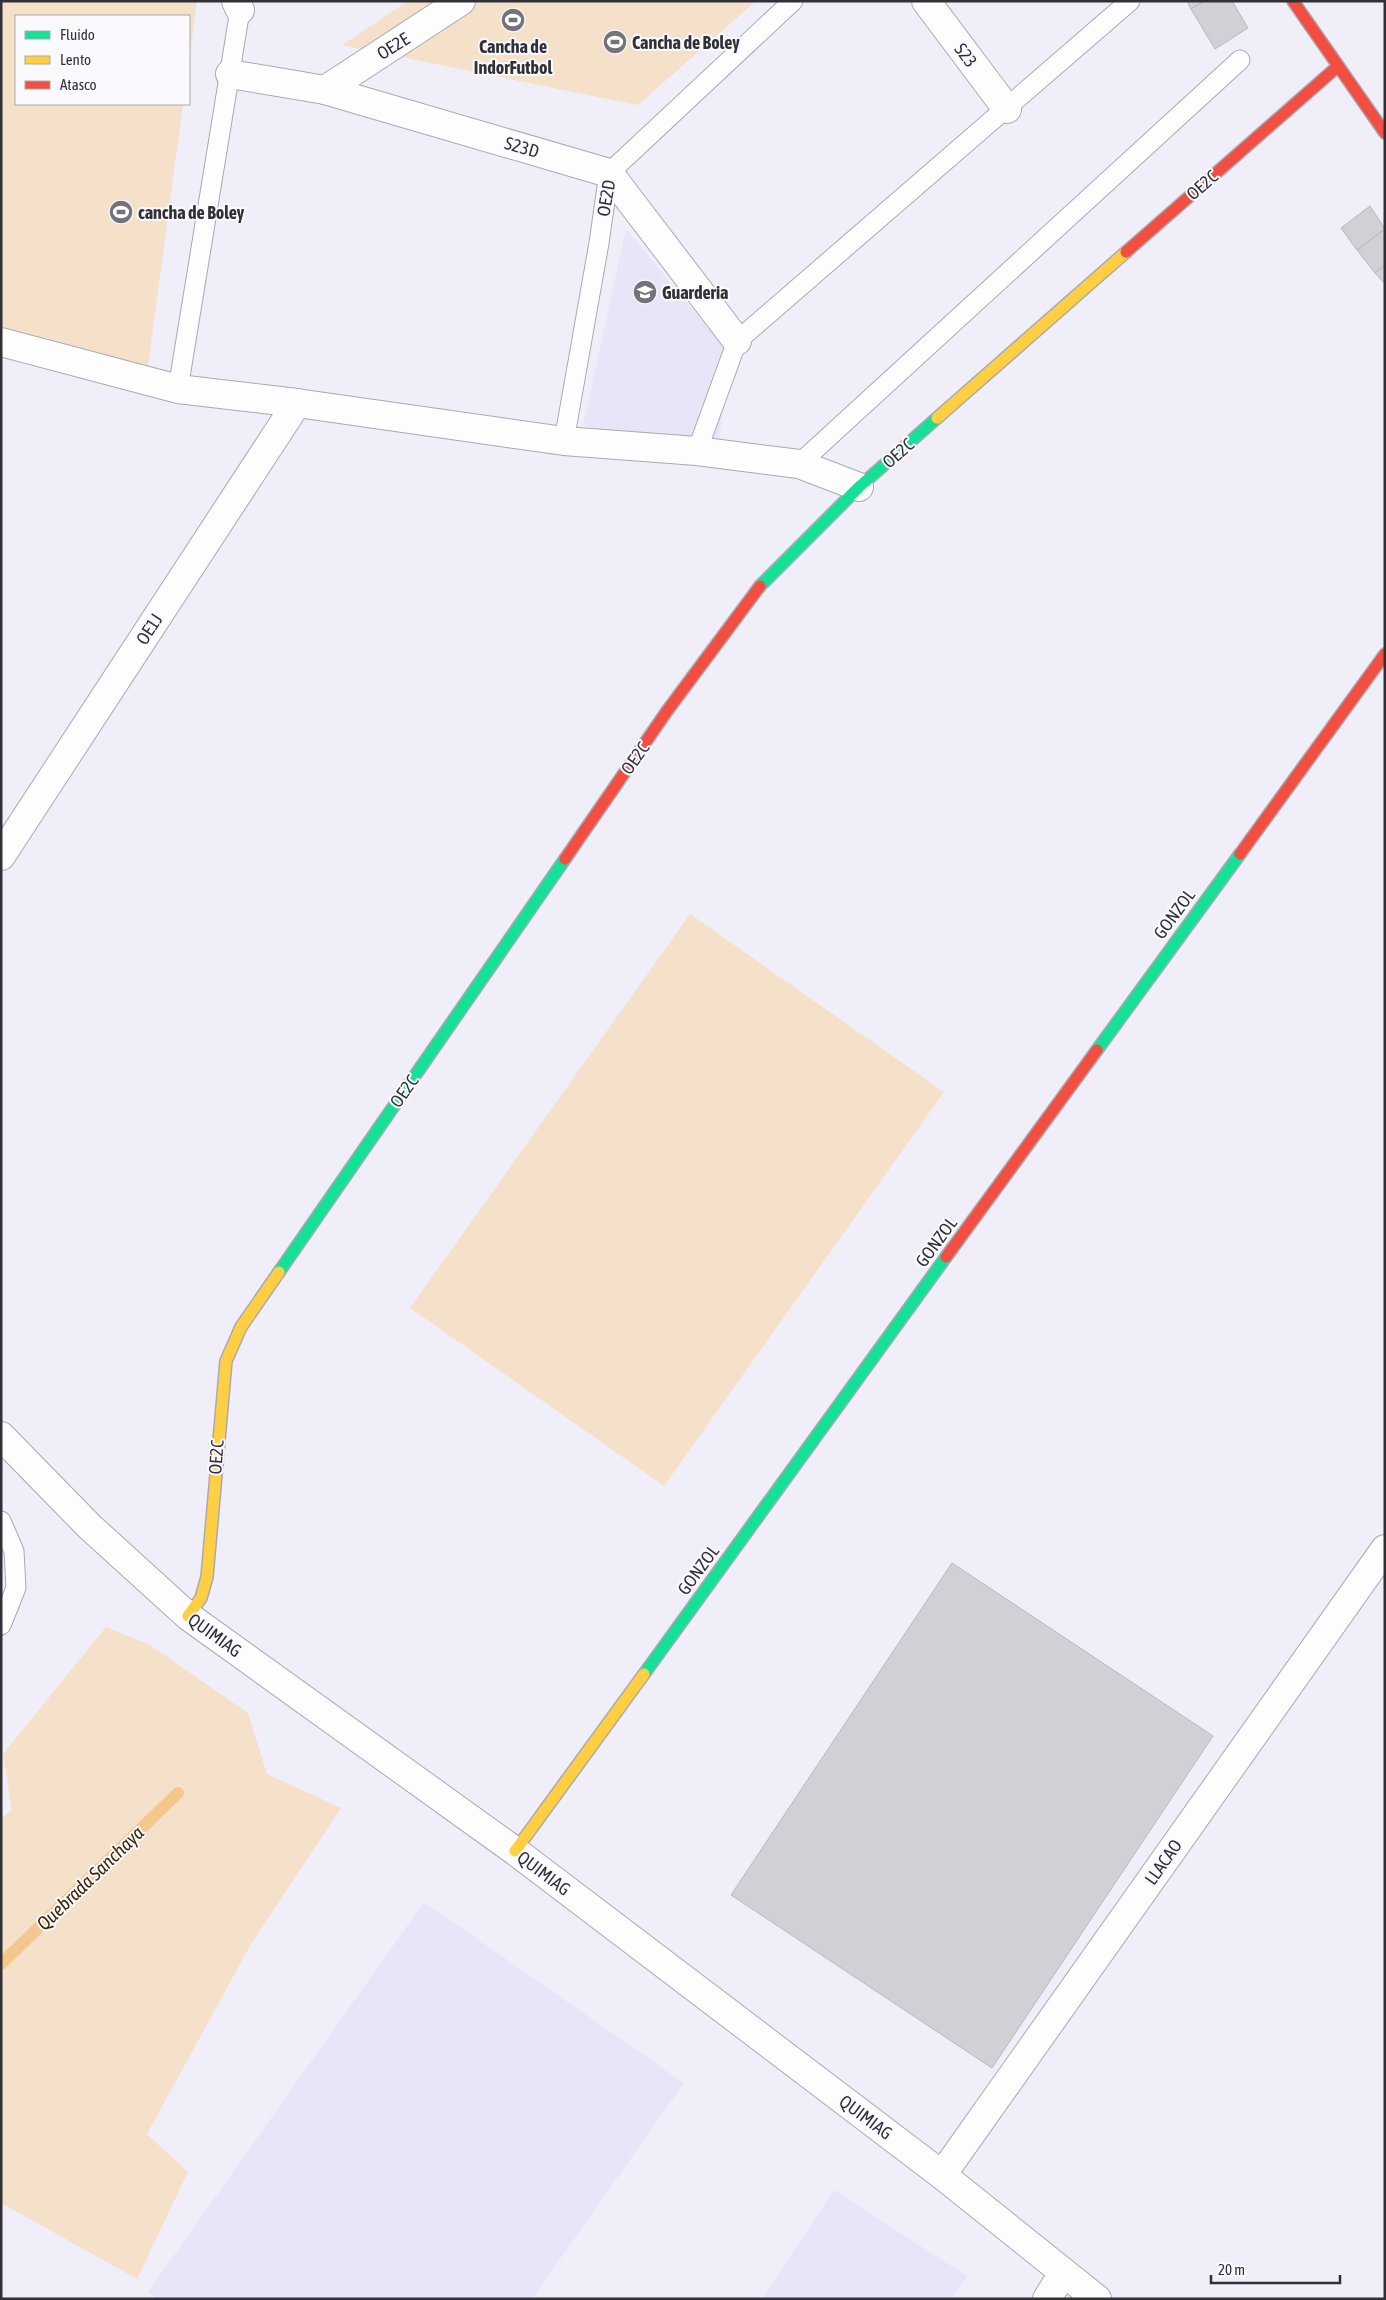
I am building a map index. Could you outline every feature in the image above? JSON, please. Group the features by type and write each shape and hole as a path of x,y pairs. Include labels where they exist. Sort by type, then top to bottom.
{"street":[{"name":"OE2E","path":"325,90 461,1"},
{"name":"S23","path":"926,1 1007,109"},
{"path":"1294,1 1337,66 1385,132"},
{"name":"OE2C","path":"188,1616 201,1598 207,1577 221,1400 226,1361 242,1327 662,719 753,593 859,487 1337,66"},
{"name":"S23D","path":"230,74 325,90 609,173"},
{"path":"609,173 737,341"},
{"path":"1,342 178,388 564,441 697,450 799,464 859,487"},
{"name":"OE1J","path":"1,856 297,403"},
{"name":"GONZOL","path":"515,1851 1385,654"},
{"name":"QUIMIAG","path":"1,1436 90,1527 188,1616 515,1851 942,2174 1097,2299"},
{"name":"LLACAO","path":"942,2174 1385,1549"},
{"path":"1046,2299 1063,2273"}],"lane":[{"name":"OE2D","path":"564,441 599,243 609,173 793,1"},
{"path":"697,450 737,341 1130,1"},
{"path":"178,388 230,74 238,5"},
{"path":"799,464 1240,60"},
{"path":"1,1521 14,1551 16,1588 1,1624"}],"shaded area":[{"path":"1,1 197,1 190,54 190,15 15,15 15,105 183,105 148,366 1,326"},
{"path":"408,1 756,1 638,105 342,45"},
{"name":"Guarderia","path":"626,229 731,356 718,447 583,426"},
{"path":"690,914 944,1092 664,1486 410,1308"},
{"path":"106,1627 150,1645 248,1713 267,1774 341,1808 251,1944 147,2134 188,2172 137,2279 1,2203 1,1819 12,1810 3,1754"},
{"path":"424,1902 684,2083 532,2299 158,2299 148,2292"},
{"path":"834,2190 967,2276 952,2299 762,2299"}],"building":[{"path":"1187,1 1204,1 1191,9"},
{"path":"1204,1 1232,1 1248,28 1215,49 1191,9"},
{"path":"1370,206 1385,229 1357,250 1341,228"},
{"path":"1385,229 1385,265 1375,273 1357,250"},
{"path":"1385,265 1385,284 1375,273"},
{"path":"952,1563 1213,1736 992,2068 731,1895"}],"waterway":[{"name":"Quebrada Sanchaya","path":"1,1964 178,1793"}],"traffic: fast":[{"path":"760,586 859,487 937,418"},
{"path":"1097,1050 1240,854"},
{"path":"279,1272 565,859"},
{"path":"644,1674 946,1257"}],"traffic: slow":[{"path":"937,418 1126,252"},
{"path":"188,1616 201,1598 207,1577 226,1361 241,1327 279,1272"},
{"path":"515,1851 644,1674"}],"traffic: jam":[{"path":"1293,1 1385,133"},
{"path":"1126,252 1337,67"},
{"path":"565,859 667,711 760,586"},
{"path":"1240,854 1385,654"},
{"path":"946,1257 1097,1050"}],"place":[{"name":"Cancha de IndorFutbol","path":"513,20"},
{"name":"Cancha de Boley","path":"615,42"},
{"name":"cancha de Boley","path":"121,212"},
{"name":"Guarderia","path":"645,292"}]}
